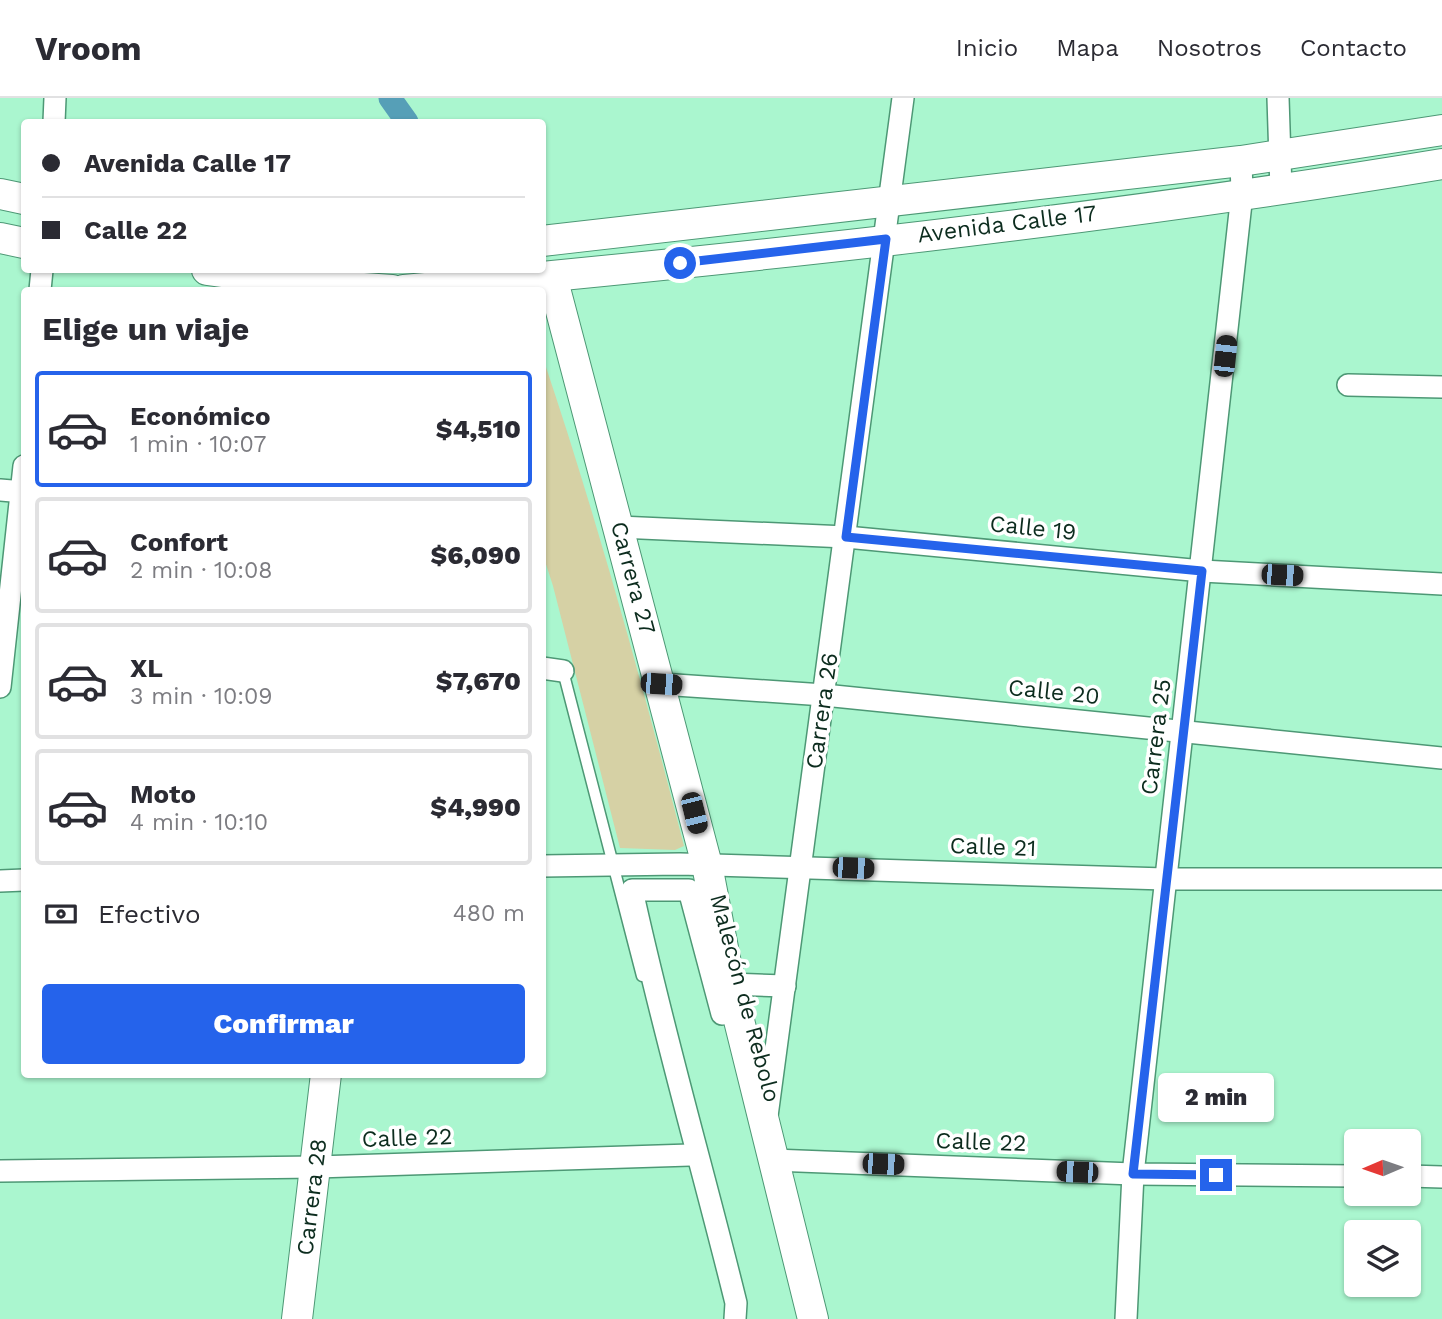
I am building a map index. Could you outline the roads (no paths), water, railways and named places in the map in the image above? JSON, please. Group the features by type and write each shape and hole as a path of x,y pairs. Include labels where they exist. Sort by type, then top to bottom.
{"main road":[{"name":"Avenida Calle 17","path":"546,241 1241,161 1442,130"},
{"name":"Avenida Calle 17","path":"436,287 515,281 886,239 1281,190 1442,164"},
{"path":"0,194 21,198"},
{"path":"0,238 21,242"},
{"path":"230,273 349,287"},
{"name":"Carrera 27","path":"552,277 661,684 694,865 730,984 766,1126"},
{"name":"Carrera 28","path":"297,1319 326,1078"},
{"name":"Carrera 26","path":"766,1126 813,1319"}],"street":[{"path":"54,119 55,98"},
{"name":"Carrera 26","path":"766,1126 903,98"},
{"path":"1278,98 1281,190"},
{"name":"Carrera 25","path":"1126,1319 1133,1174 1202,571 1242,194 1241,161"},
{"path":"1348,384 1442,387"},
{"path":"0,490 21,492"},
{"path":"0,687 21,512"},
{"name":"Calle 19","path":"619,527 846,537 1202,571 1442,584"},
{"name":"Calle 20","path":"661,684 824,695 1442,758"},
{"name":"Calle 21","path":"546,866 801,867 1165,879 1442,880"},
{"path":"0,881 21,880"},
{"name":"Malecón de Rebolo","path":"729,1314 736,1303 702,1164 654,995 632,890 689,890 800,1319"},
{"path":"730,984 785,986"},
{"name":"Calle 22","path":"0,1171 317,1167 690,1155"},
{"name":"Calle 22","path":"773,1160 1133,1174 1344,1176"},
{"path":"1421,1177 1442,1177"}],"lane":[{"path":"553,669 618,865 690,1155"}],"waterway":[{"path":"390,98 405,119"}]}
